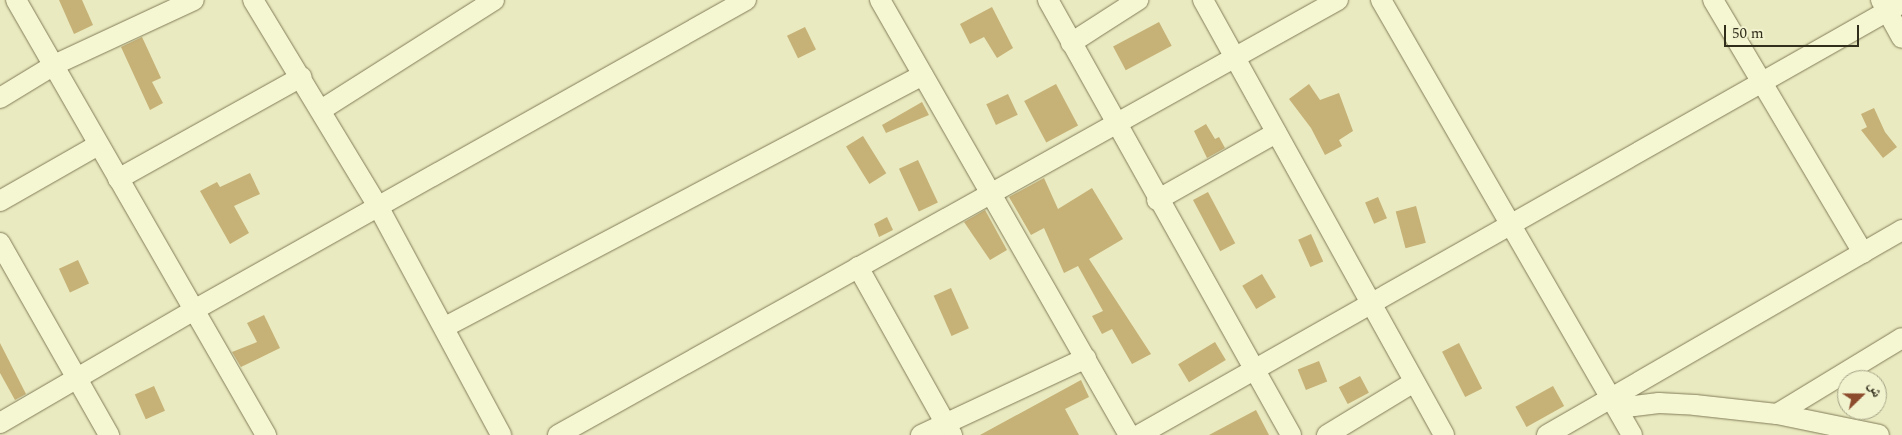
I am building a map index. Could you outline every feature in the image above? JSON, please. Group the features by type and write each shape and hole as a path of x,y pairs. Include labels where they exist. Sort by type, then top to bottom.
{"street":[{"path":"16,0 266,435"},
{"path":"0,98 54,65 194,0"},
{"path":"253,0 379,208 502,435"},
{"path":"321,110 494,0"},
{"path":"0,423 194,310 379,208 746,0"},
{"path":"880,0 989,194 1130,435"},
{"path":"1048,0 1157,200 1291,435"},
{"path":"1071,42 1138,0"},
{"path":"1203,0 1370,305 1444,435"},
{"path":"558,435 1115,122 1338,0"},
{"path":"1381,0 1632,435"},
{"path":"1713,0 1862,253"},
{"path":"1139,435 1762,83 1890,5 1902,38"},
{"path":"445,327 923,75"},
{"path":"118,179 301,77"},
{"path":"1157,200 1276,133"},
{"path":"0,202 98,145"},
{"path":"1548,435 1615,403 1902,230"},
{"path":"0,243 109,435"},
{"path":"858,268 949,429"},
{"path":"1777,414 1902,338"},
{"path":"921,435 949,429 1086,358"},
{"path":"1327,435 1414,382"},
{"path":"1615,403 1659,404 1777,414 1879,435"}],"building":[{"path":"59,0 82,0 93,25 74,34"},
{"path":"992,7 1013,48 997,58 984,37 970,44 960,24"},
{"path":"1159,22 1172,46 1126,70 1113,46"},
{"path":"805,27 816,49 798,58 787,36"},
{"path":"142,37 161,78 152,82 163,103 150,110 121,47"},
{"path":"1056,84 1078,125 1046,142 1024,101"},
{"path":"1309,84 1320,100 1339,93 1353,131 1339,140 1342,146 1325,155 1311,128 1289,99"},
{"path":"1008,94 1018,115 996,125 986,104"},
{"path":"922,102 929,115 886,133 882,125"},
{"path":"1874,108 1885,132 1897,147 1883,158 1861,130 1867,127 1861,114"},
{"path":"1206,124 1215,139 1219,137 1225,148 1207,158 1194,131"},
{"path":"863,136 886,173 869,184 846,147"},
{"path":"918,160 938,203 919,211 899,169"},
{"path":"250,173 260,194 234,206 249,233 230,244 200,191 217,182 220,187"},
{"path":"1044,178 1058,209 1092,188 1123,239 1089,259 1151,354 1132,364 1112,329 1102,334 1092,316 1103,311 1078,266 1064,273 1044,228 1031,235 1009,197"},
{"path":"1208,192 1235,243 1220,251 1193,200"},
{"path":"1378,197 1387,218 1374,224 1365,202"},
{"path":"1416,206 1426,243 1406,248 1396,211"},
{"path":"985,210 1007,250 990,260 964,222"},
{"path":"887,217 893,230 879,237 874,224"},
{"path":"1311,234 1323,261 1310,267 1298,240"},
{"path":"78,260 89,284 70,292 59,269"},
{"path":"1262,274 1276,297 1256,309 1242,286"},
{"path":"951,288 969,328 952,336 934,296"},
{"path":"264,315 280,348 241,367 232,352 257,342 247,323"},
{"path":"1215,342 1226,360 1189,382 1178,364"},
{"path":"0,343 26,394 15,400 0,373"},
{"path":"1459,343 1482,388 1465,397 1442,352"},
{"path":"1319,361 1327,381 1306,390 1298,370"},
{"path":"1360,376 1369,393 1348,404 1339,387"},
{"path":"1081,380 1089,397 1065,409 1079,435 980,435"},
{"path":"154,386 165,411 146,419 135,395"},
{"path":"1553,386 1564,406 1527,427 1515,407"},
{"path":"1256,410 1269,435 1209,435"}]}
